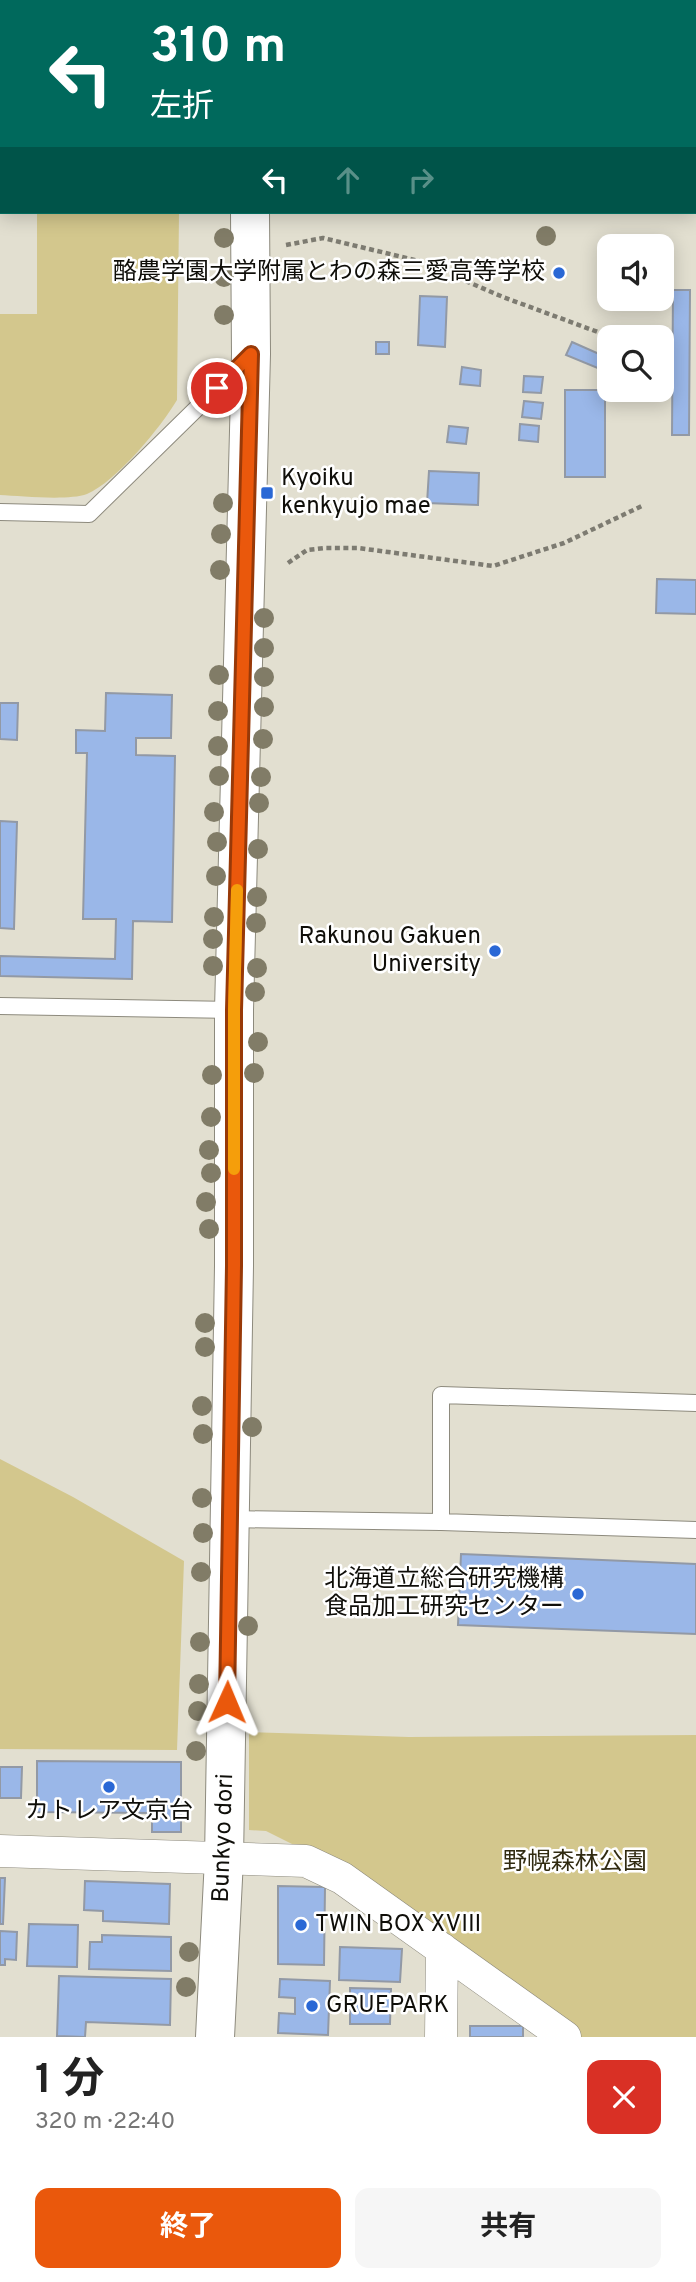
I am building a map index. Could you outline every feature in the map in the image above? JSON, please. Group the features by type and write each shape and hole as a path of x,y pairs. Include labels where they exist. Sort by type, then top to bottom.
{"street":[{"name":"Bunkyo dori","path":"215,2037 224,1859 234,1266 234,1010 251,354 250,214"},
{"path":"0,1851 306,1861 342,1878 565,2037"},
{"path":"441,2037 442,1949"}],"lane":[{"path":"0,512 89,514 251,354"},
{"path":"0,1006 234,1010"},
{"path":"441,1522 441,1395 696,1403"},
{"path":"229,1519 696,1530"}],"path":[{"path":"286,245 323,238 419,261 503,297 597,332"},
{"path":"288,564 307,550 358,548 493,566 564,543 644,505"}],"green space":[{"path":"37,214 179,214 177,400 124,466 99,488 87,494 44,498 0,495 0,314 37,314"},
{"path":"0,1459 73,1497 184,1561 177,1750 0,1749"},
{"name":"野幌森林公園","path":"249,1732 409,1737 696,1735 696,2037 575,2037 320,1858 266,1831 249,1830"}],"building":[{"path":"674,290 690,290 689,435 672,435"},
{"path":"420,296 447,297 445,347 418,345"},
{"path":"376,342 389,342 389,354 376,354"},
{"path":"572,342 597,353 597,368 566,355"},
{"path":"462,367 481,370 480,386 460,384"},
{"path":"524,376 543,377 541,393 523,392"},
{"path":"565,390 597,390 597,402 605,402 605,477 565,477"},
{"path":"524,401 543,403 541,419 522,417"},
{"path":"520,424 539,426 538,442 519,440"},
{"path":"449,426 468,428 466,444 447,442"},
{"path":"429,471 479,473 478,505 427,503"},
{"path":"657,579 696,580 696,614 656,613"},
{"path":"106,693 172,695 171,738 136,738 136,755 175,756 172,922 133,921 132,979 0,976 0,956 115,959 116,919 83,919 87,753 76,753 76,730 105,731"},
{"path":"0,703 18,703 17,740 0,739"},
{"path":"0,821 17,822 14,929 0,928"},
{"name":"北海道立総合研究機構 食品加工研究センター","path":"461,1554 696,1564 696,1634 458,1625"},
{"name":"カトレア文京台","path":"37,1761 181,1762 181,1832 152,1832 152,1813 37,1812"},
{"path":"0,1767 22,1767 21,1798 0,1798"},
{"path":"0,1878 5,1878 3,1924 0,1924"},
{"path":"85,1881 170,1884 169,1924 103,1921 103,1911 84,1910"},
{"name":"TWIN BOX XVIII","path":"278,1886 325,1887 324,1965 278,1964"},
{"path":"29,1924 78,1925 77,1967 27,1966"},
{"path":"0,1931 17,1932 16,1960 5,1959 5,1965 0,1965"},
{"path":"102,1935 171,1937 171,1971 89,1969 90,1942 102,1942"},
{"path":"340,1947 402,1949 400,1982 339,1980"},
{"path":"59,1976 171,1979 170,2025 86,2022 85,2037 57,2036"},
{"name":"GRUEPARK","path":"280,1979 330,1981 328,2035 278,2033 279,2013 295,2014 295,1998 279,1997"},
{"path":"350,1988 391,1989 390,2024 350,2024"},
{"path":"470,2026 523,2026 523,2037 470,2037"}],"slow traffic":[{"path":"234,1169 237,890"}],"place":[{"name":"酪農学園大学附属とわの森三愛高等学校","path":"559,273"},
{"name":"Kyoiku kenkyujo mae","path":"267,493"},
{"name":"Rakunou Gakuen University","path":"495,951"},
{"name":"北海道立総合研究機構 食品加工研究センター","path":"578,1594"},
{"name":"カトレア文京台","path":"109,1787"},
{"name":"TWIN BOX XVIII","path":"301,1925"},
{"name":"GRUEPARK","path":"312,2006"}],"route":[{"path":"217,388 251,354 234,1010 234,1266 227,1702"}]}
